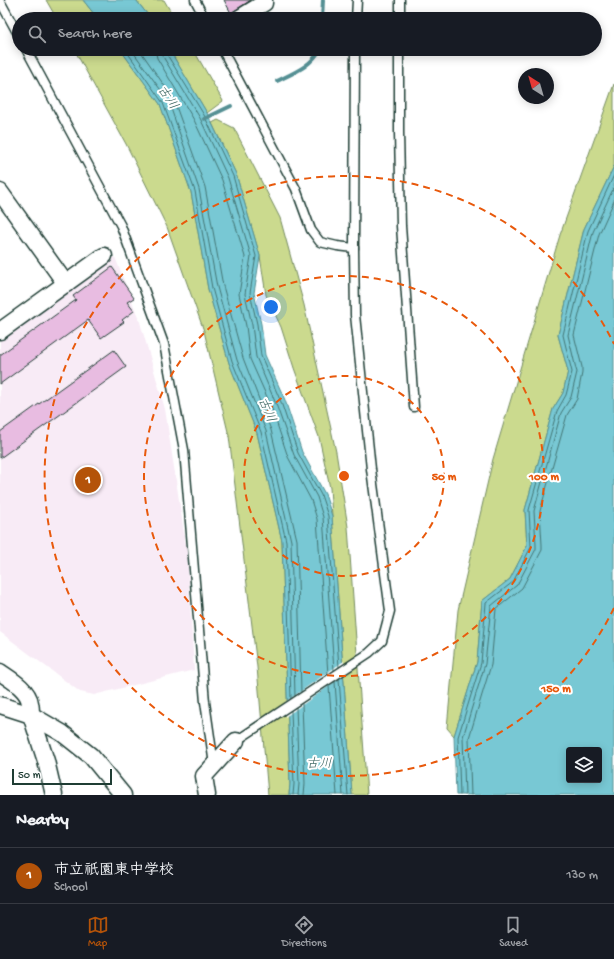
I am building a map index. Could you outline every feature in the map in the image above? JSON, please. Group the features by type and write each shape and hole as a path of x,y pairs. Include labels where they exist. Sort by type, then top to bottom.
{"street":[{"path":"248,12 263,1"},
{"path":"0,192 66,284"},
{"path":"0,331 104,256"},
{"path":"0,672 21,688 28,696 31,715 46,761 54,795"},
{"path":"0,705 31,715 62,733 91,756 123,795"},
{"path":"207,795 204,776 236,741"}],"lane":[{"path":"195,0 201,12"},
{"path":"356,12 357,0"},
{"path":"400,0 400,12"},
{"path":"0,1 12,23"},
{"path":"30,56 121,226 164,344 184,450 205,702 214,765"},
{"path":"226,56 296,189 311,230 320,242 354,248"},
{"path":"236,741 369,653 382,641 390,611 371,469 355,315 355,56"},
{"path":"399,56 401,226 414,407"}],"shaded area":[{"path":"115,257 140,322 165,409 187,552 194,670 94,695 80,692 0,632 0,340"}],"green space":[{"path":"46,0 83,0 92,12 53,12"},
{"path":"136,0 164,0 171,12 145,12"},
{"path":"78,56 125,56 160,104 191,192 208,289 229,363 257,433 282,541 290,784 289,795 268,795 257,667 229,436 204,331 167,227 126,144"},
{"path":"173,56 197,56 223,101 207,113"},
{"path":"614,84 614,166 584,229 558,335 568,371 563,393 553,409 525,510 527,546 510,579 482,601 477,662 454,736 447,728 458,610 493,459 560,235"},
{"path":"218,120 234,128 280,218 304,305 336,452 348,527 367,795 352,795 330,488 319,437 281,327 266,295 260,256 236,174 212,123"}],"water":[{"path":"83,0 136,0 145,12 92,12"},
{"name":"古川","path":"125,56 173,56 207,113 236,174 260,256 254,293 261,324 265,355 285,400 302,452 325,494 332,516 352,795 289,795 290,784 282,541 257,433 229,363 208,289 191,192 160,104"},
{"path":"614,166 614,795 456,795 454,736 477,662 482,601 510,579 527,546 525,510 553,409 563,393 568,371 558,335 584,229"}],"pier":[{"path":"344,661 345,675 285,717 285,702"}],"building":[{"path":"224,0 251,0 233,12 230,12"},
{"path":"112,267 134,298 127,302 134,311 122,320 124,322 101,338 88,320 0,384 0,355 76,300 73,296"},
{"path":"114,350 126,367 0,458 0,432"}],"waterway":[{"path":"322,12 323,0"},
{"path":"277,81 296,72 316,56"},
{"path":"204,119 231,106"}],"place":[{"name":"市立祇園東中学校","path":"88,480"}]}
